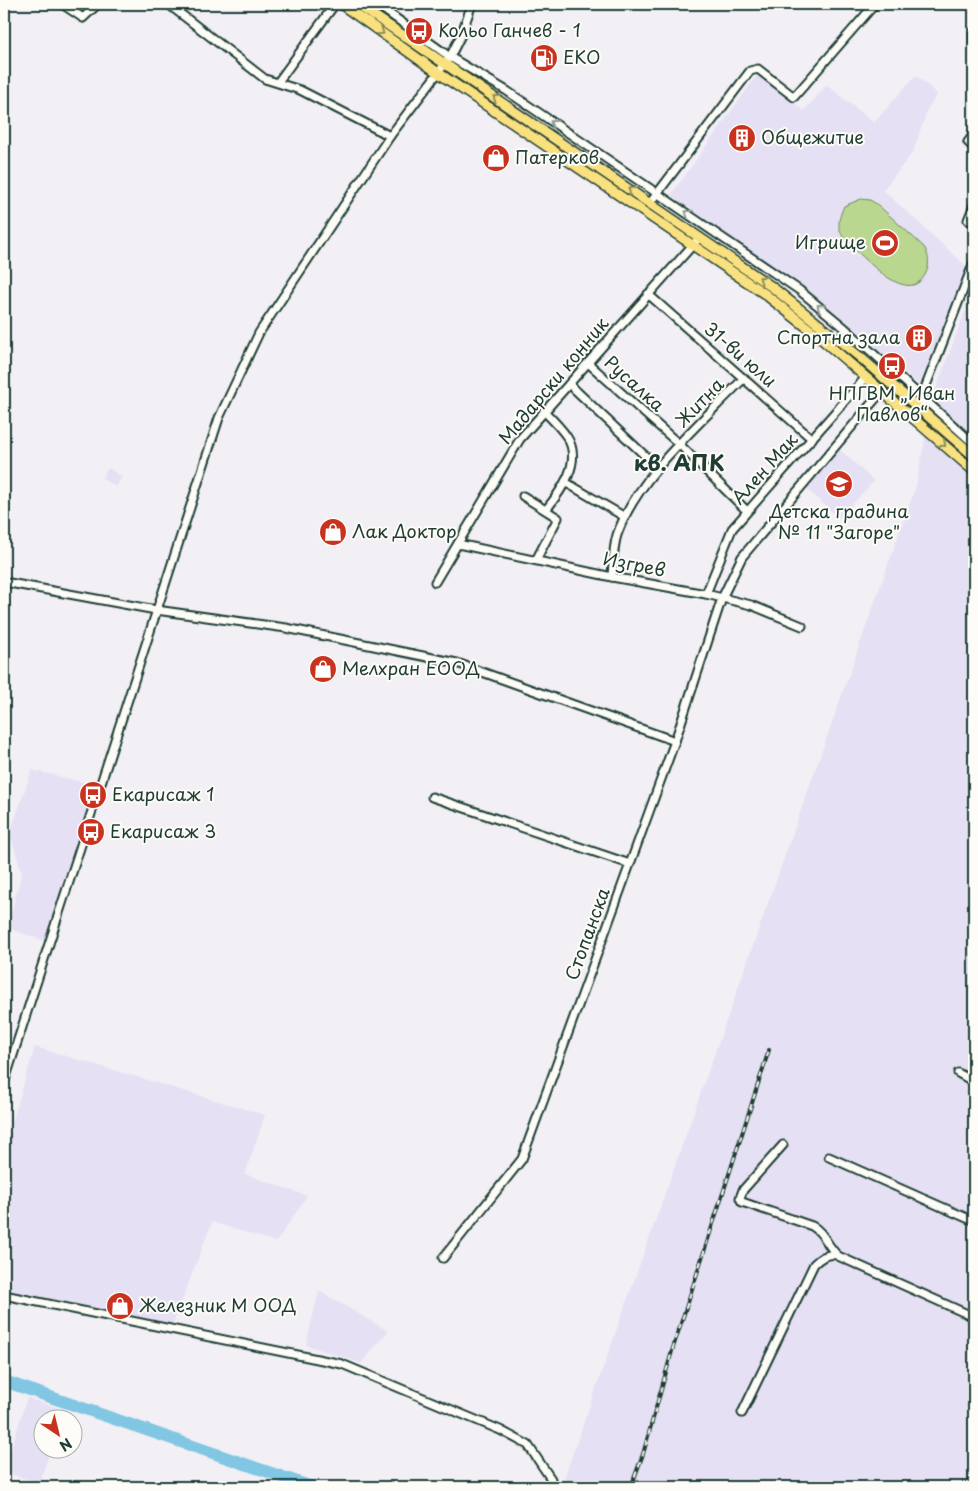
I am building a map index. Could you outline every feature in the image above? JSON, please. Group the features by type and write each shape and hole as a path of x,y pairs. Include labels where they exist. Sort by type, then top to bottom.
{"main road":[{"path":"341,4 765,294 866,377 973,469"},
{"path":"357,4 447,60 699,238 772,286 831,332 974,456"}],"street":[{"path":"62,4 83,18 98,4"},
{"path":"168,4 265,79 300,90 390,136"},
{"path":"278,82 335,4"},
{"path":"376,4 447,60 507,91 799,290 922,396 974,444"},
{"path":"4,1083 206,452 219,418 255,342 308,256 390,136 447,60 462,35 472,4"},
{"path":"650,203 656,192 750,71 758,69 794,97 875,4"},
{"path":"974,31 974,42"},
{"path":"974,134 968,142 974,148"},
{"path":"974,206 968,220 974,223"},
{"name":"Мадарски конник","path":"435,582 520,439 699,238"},
{"path":"921,409 922,396 974,262"},
{"name":"31-ви юли","path":"648,294 812,439"},
{"name":"Русалка","path":"588,363 680,445 747,511"},
{"name":"Ален Мак","path":"706,594 732,529 866,377"},
{"name":"Житна","path":"612,577 616,536 634,498 658,467 744,378"},
{"path":"569,384 658,467"},
{"name":"Стопанска","path":"443,1258 522,1159 675,741 722,598 742,557 882,391"},
{"path":"544,411 568,438 572,450 572,461 565,482 546,510"},
{"path":"565,482 625,518"},
{"path":"523,496 558,518 536,560"},
{"name":"Изгрев","path":"458,544 612,577 706,594 751,606 802,626"},
{"path":"4,582 156,610 286,628 457,663 675,741"},
{"path":"432,797 630,864"},
{"path":"958,1073 974,1082"},
{"path":"783,1145 743,1190 740,1198 742,1202 818,1229 827,1244 838,1256"},
{"path":"829,1157 969,1219 974,1218"},
{"path":"742,1413 814,1264 826,1256 832,1254 838,1256 974,1317"},
{"path":"4,1295 342,1364 500,1430 528,1445 551,1479 549,1487"}],"shaded area":[{"path":"759,73 804,111 827,85 874,123 916,75 937,94 927,110 913,152 883,190 968,268 919,385 806,290 671,195"},
{"path":"974,287 974,1487 561,1487 916,486 933,397"},
{"name":"Детска градина № 11 \"Загоре\"","path":"839,449 874,481 839,518 805,487"},
{"path":"108,468 122,477 116,487 102,478"},
{"path":"32,770 94,785 46,941 7,928 22,873 10,833"},
{"path":"35,1047 265,1115 245,1174 307,1196 276,1242 212,1222 172,1326 4,1289 4,1149"},
{"path":"319,1291 388,1331 361,1363 306,1345"},
{"path":"27,1398 58,1408 32,1408 32,1458 48,1458 39,1483 4,1472"}],"green space":[{"name":"Игрище","path":"861,199 870,200 878,205 924,247 928,256 928,266 926,273 918,283 908,285 897,283 885,276 845,240 839,227 842,211 844,206"}],"waterway":[{"path":"4,1381 312,1487"}],"railway":[{"path":"631,1487 643,1454 672,1351 769,1050"}],"place":[{"name":"Кольо Ганчев - 1","path":"419,31"},
{"name":"EKO","path":"544,58"},
{"name":"Общежитие","path":"742,138"},
{"name":"Патерков","path":"496,158"},
{"name":"Игрище","path":"885,243"},
{"name":"Спортна зала","path":"919,338"},
{"name":"НПГВМ „Иван Павлов“","path":"892,366"},
{"name":"Детска градина № 11 \"Загоре\"","path":"839,484"},
{"name":"Лак Доктор","path":"333,532"},
{"name":"Мелхран ЕООД","path":"323,669"},
{"name":"Екарисаж 1","path":"93,795"},
{"name":"Екарисаж 3","path":"91,832"},
{"name":"Железник М ООД","path":"120,1306"}],"district":[{"name":"кв. АПК","path":"679,463"}]}
